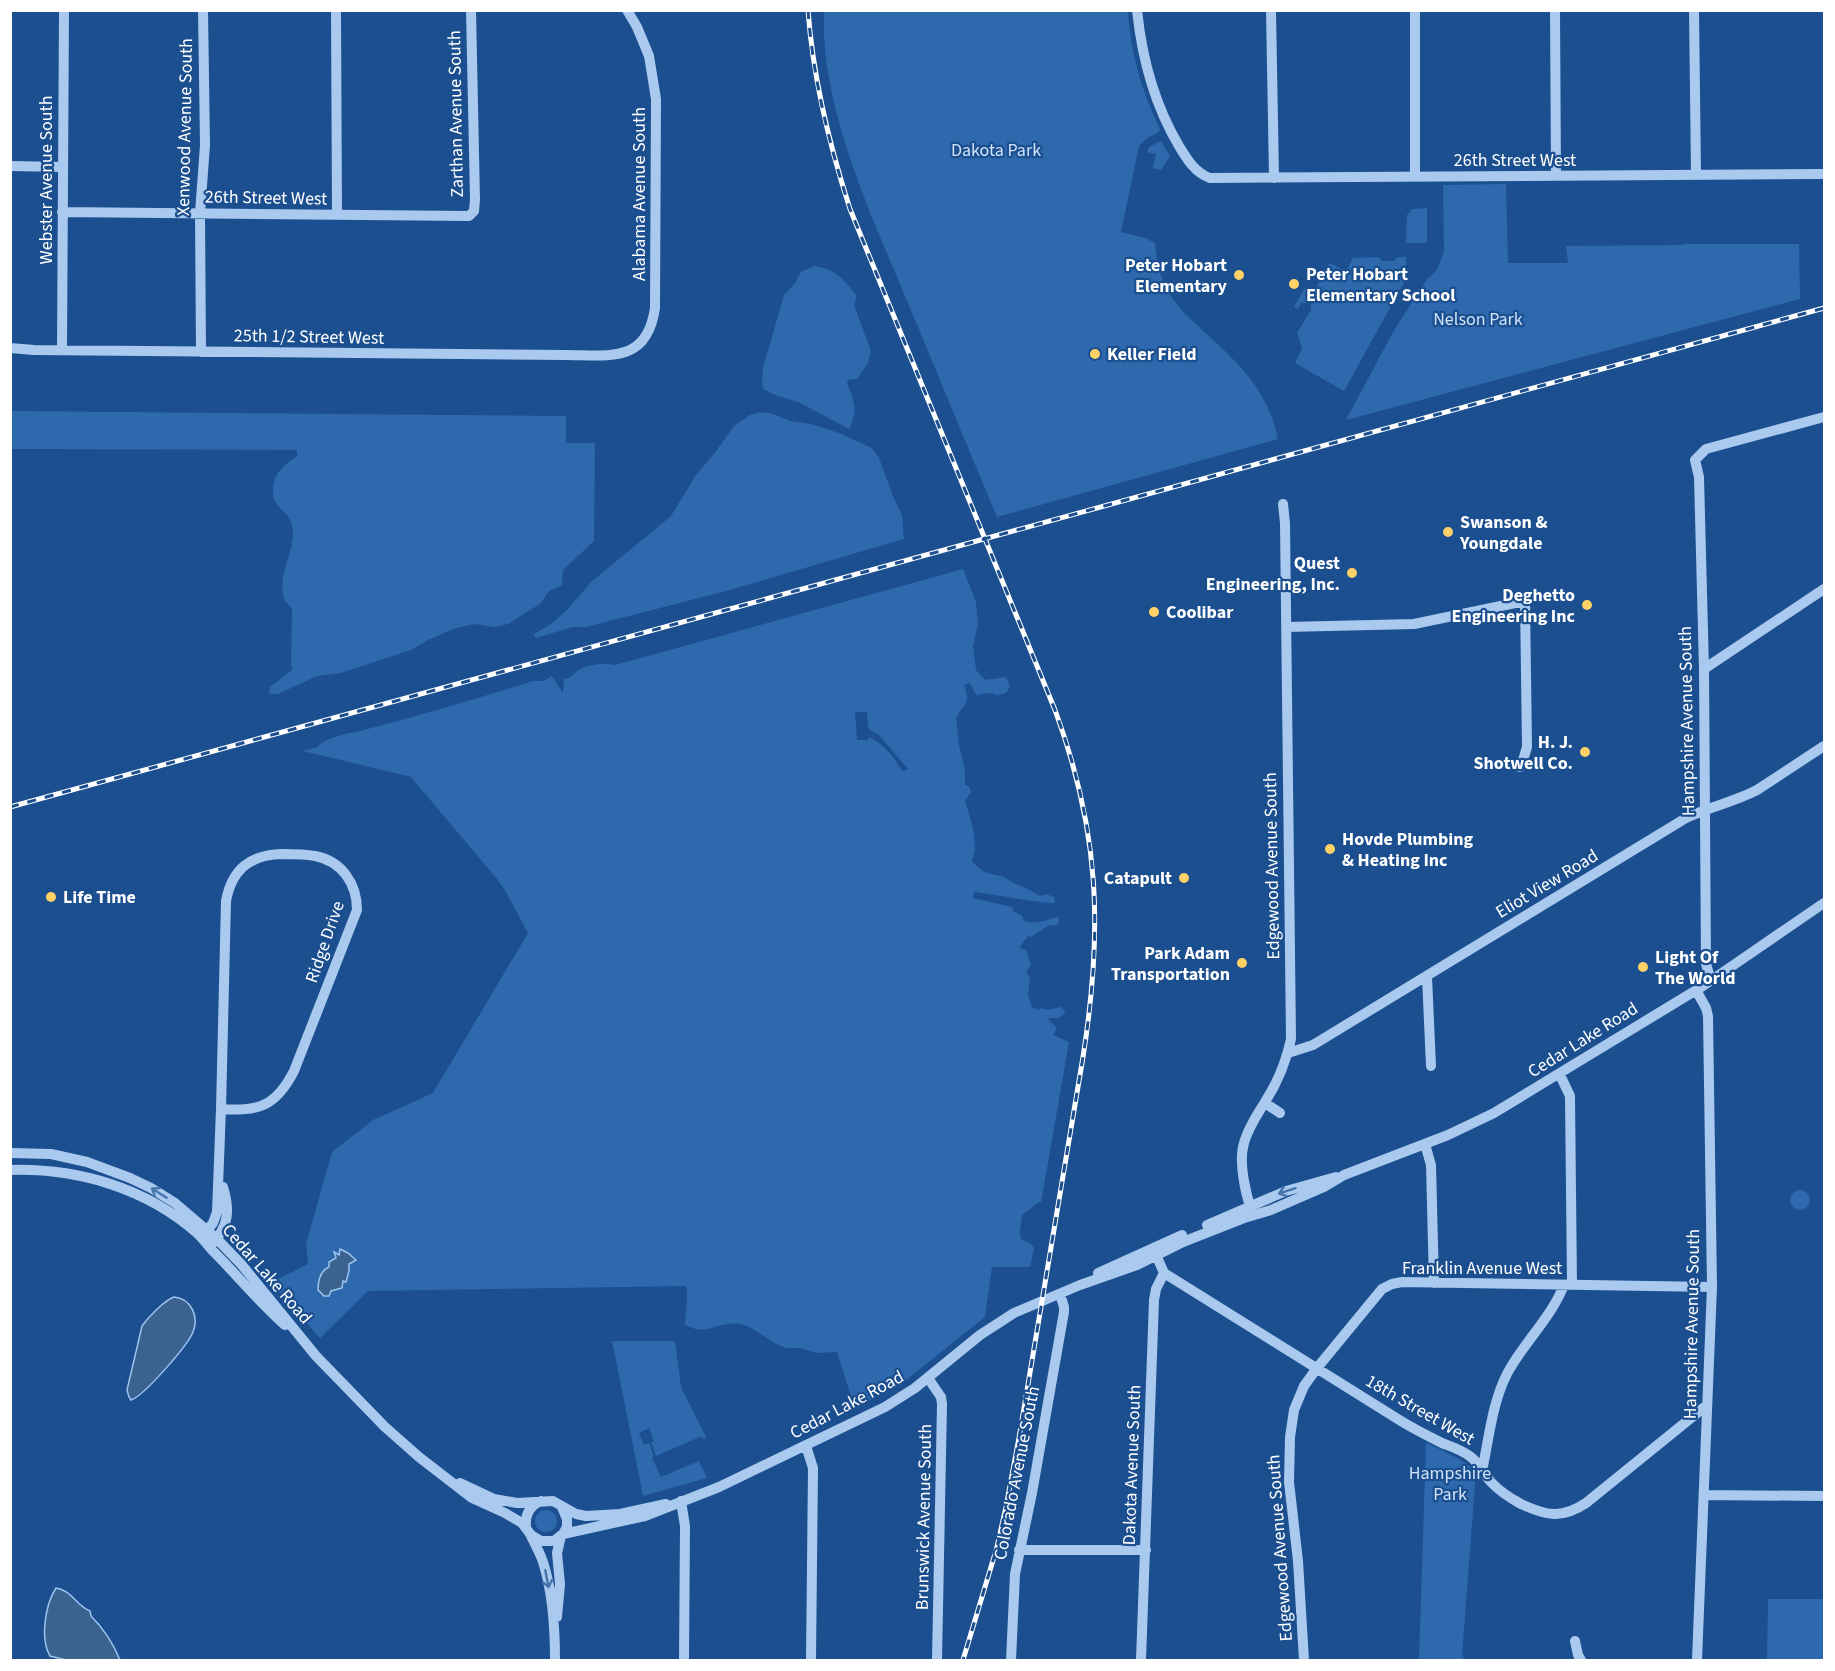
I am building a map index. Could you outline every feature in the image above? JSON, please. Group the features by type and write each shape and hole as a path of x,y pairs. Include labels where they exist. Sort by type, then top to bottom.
{"street":[{"name":"Webster Avenue South","path":"62,350 64,10"},
{"name":"Xenwood Avenue South","path":"201,352 200,213 205,144 202,10"},
{"path":"336,10 337,215"},
{"name":"Zarthan Avenue South","path":"469,216 474,211 475,200 471,10"},
{"name":"Alabama Avenue South","path":"607,355 625,353 641,343 653,321 655,308 656,99 649,56 627,10"},
{"name":"26th Street West","path":"1137,10 1146,66 1165,121 1182,152 1195,169 1205,177 1215,179 1824,174"},
{"path":"1271,10 1274,178"},
{"path":"1415,10 1415,177"},
{"path":"1555,10 1556,176"},
{"path":"1694,10 1696,175"},
{"path":"10,166 62,167"},
{"name":"26th Street West","path":"62,212 469,216"},
{"name":"25th 1/2 Street West","path":"10,348 607,355"},
{"name":"Hampshire Avenue South","path":"1711,981 1706,964 1704,669 1699,477 1695,460 1706,449 1824,417"},
{"name":"Edgewood Avenue South","path":"1251,1211 1247,1198 1242,1152 1244,1143 1254,1118 1276,1084 1291,1039 1283,504"},
{"path":"1704,669 1824,590"},
{"path":"1286,627 1414,624 1525,600 1527,747 1520,767"},
{"name":"Eliot View Road","path":"1288,1053 1313,1045 1686,818 1746,796 1824,746"},
{"name":"Ridge Drive","path":"204,1233 213,1223 217,1212 220,1178 221,1109 226,901 229,887 240,871 255,858 282,854 313,855 327,859 348,876 357,898 357,910 294,1071 282,1090 262,1107 249,1110 221,1109"},
{"name":"Cedar Lake Road","path":"10,1154 51,1154 104,1167 151,1188 175,1203 213,1243 274,1316 301,1340 411,1451 472,1498 511,1516 538,1540 554,1541 562,1535 633,1520 658,1512 719,1487 876,1412 903,1396 997,1323 1014,1313 1080,1285 1092,1276 1183,1242 1251,1211 1271,1210 1324,1187 1344,1175 1425,1144 1494,1113 1560,1075 1711,981 1824,903"},
{"path":"1427,977 1431,1066"},
{"name":"Hampshire Avenue South","path":"1696,990 1708,1016 1712,1287 1697,1660"},
{"path":"1482,1471 1502,1386 1517,1358 1553,1310 1568,1285 1570,1096 1560,1075"},
{"path":"1265,1103 1280,1113"},
{"path":"1425,1144 1431,1165 1434,1282"},
{"name":"Cedar Lake Road","path":"10,1170 83,1176 117,1185 170,1212 204,1233"},
{"name":"Ridge Drive","path":"213,1243 223,1231 228,1207 220,1178"},
{"path":"1154,1252 1164,1273 1317,1368"},
{"name":"Dakota Avenue South","path":"1141,1660 1154,1300 1156,1289 1164,1273"},
{"name":"Franklin Avenue West","path":"1317,1368 1382,1289 1392,1284 1434,1282 1712,1287"},
{"name":"Colorado Avenue South","path":"1011,1660 1015,1574 1032,1493 1064,1312 1060,1294"},
{"name":"Edgewood Avenue South","path":"1304,1660 1298,1561 1289,1482 1289,1457 1292,1422 1297,1399 1317,1368"},
{"name":"18th Street West","path":"1317,1368 1401,1421 1460,1450 1474,1459 1502,1493 1533,1510 1546,1514 1558,1515 1569,1512 1586,1503 1707,1405"},
{"name":"Brunswick Avenue South","path":"928,1378 941,1397 942,1404 938,1660"},
{"path":"806,1446 813,1468 811,1660"},
{"name":"Cedar Lake Road","path":"444,1476 494,1499 517,1503 553,1501 582,1515 608,1516 681,1501"},
{"path":"1704,1495 1824,1496"},
{"path":"542,1501 528,1510 525,1521 544,1564 555,1626 555,1660"},
{"path":"681,1501 685,1526 684,1660"},
{"path":"555,1626 559,1608 560,1584 557,1553 567,1519 562,1507"},
{"path":"1019,1550 1146,1550"},
{"path":"1575,1641 1581,1660"}],"green space":[{"name":"Dakota Park","path":"824,11 1128,11 1131,42 1138,72 1160,129 1139,146 1121,232 1155,243 1159,268 1172,298 1182,311 1234,360 1254,383 1274,423 1278,439 997,517 874,223 848,153 830,81 825,46"},
{"path":"1161,141 1170,156 1161,170 1153,168 1156,154 1147,152 1149,147"},
{"name":"Nelson Park","path":"1506,184 1508,263 1568,263 1566,246 1799,244 1800,299 1346,420 1393,332 1427,279 1436,271 1444,252 1443,185"},
{"path":"1427,208 1427,243 1406,243 1407,215 1412,209"},
{"path":"1378,257 1382,261 1394,261 1398,257 1406,257 1406,279 1344,391 1295,363 1302,348 1297,333 1311,310 1311,303 1301,303 1298,309 1294,307 1306,286 1316,288 1329,263 1346,271 1353,258"},
{"path":"814,266 827,269 838,276 857,296 854,305 871,351 868,363 857,379 848,380 847,384 854,406 854,417 849,429 798,402 763,389 763,368 784,295 801,272"},
{"path":"11,411 566,416 566,443 595,443 594,541 563,570 562,585 549,591 540,604 508,624 495,627 474,624 456,628 411,650 341,673 317,676 278,694 269,694 270,687 292,670 293,666 291,667 292,609 285,599 282,582 293,533 289,518 275,502 273,489 278,473 297,456 297,450 11,449"},
{"path":"760,412 839,433 872,448 879,458 902,515 904,539 730,590 536,638 534,634 551,624 568,609 591,582 671,516 696,475 734,426 750,415"},
{"path":"963,569 976,602 978,624 973,646 976,670 985,680 1006,677 1010,687 1006,693 976,695 970,683 964,685 967,700 956,718 965,770 965,785 969,786 971,792 965,801 972,823 975,846 972,861 985,872 1003,877 1040,896 1046,894 1054,897 1055,903 974,892 973,898 1012,907 1013,911 1022,916 1024,921 1042,922 1059,916 1058,924 1049,925 1031,937 1028,936 1019,948 1026,950 1031,966 1026,971 1030,978 1028,995 1032,1007 1038,1010 1041,1008 1048,1010 1061,1007 1065,1011 1064,1014 1058,1018 1047,1018 1057,1028 1053,1035 1069,1042 1041,1203 1039,1202 1022,1215 1021,1239 1034,1248 1030,1267 992,1267 985,1317 900,1385 855,1409 837,1352 818,1353 800,1348 786,1348 752,1328 740,1324 706,1329 685,1325 686,1286 368,1291 320,1338 271,1283 308,1264 306,1244 332,1152 373,1120 433,1093 528,933 497,879 411,777 303,751 318,747 337,736 533,681 543,681 552,676 563,693 564,679 580,669 597,664 615,665","holes":["855,712 867,712 868,727 878,734 908,769 902,771 888,751 869,737 868,740 857,740","335,1253 349,1264 349,1271 346,1281 331,1291 318,1281 324,1269 329,1267 336,1258"]},
{"path":"1800,1190 1807,1193 1810,1200 1807,1207 1800,1210 1793,1207 1790,1200 1793,1193"},
{"path":"612,1341 675,1341 681,1387 706,1437 704,1440 702,1436 656,1456 649,1428 639,1433 644,1445 649,1443 654,1456 652,1458 661,1477 699,1461 707,1478 643,1496"},
{"name":"Hampshire Park","path":"1426,1443 1459,1459 1476,1472 1462,1655 1465,1660 1419,1660"},
{"path":"542,1510 550,1510 557,1517 557,1525 550,1532 542,1532 535,1525 535,1517"},
{"path":"1768,1599 1824,1599 1824,1660 1767,1660"}],"shaded area":[{"path":"340,1249 356,1260 349,1264 346,1282 343,1281 342,1288 331,1291 329,1296 324,1296 318,1290 320,1277 329,1267 329,1262 336,1258 334,1252 339,1255"},
{"path":"174,1297 190,1305 195,1320 193,1332 165,1369 145,1390 131,1400 127,1390 142,1326 157,1309"},
{"path":"56,1588 66,1592 90,1611 120,1660 66,1660 50,1656 45,1641 45,1622 49,1603"}],"railway":[{"path":"808,10 810,36 823,111 850,209 1055,710 1081,798 1089,840 1093,882 1095,924 1093,966 1083,1057 1006,1507 997,1547 963,1660"},
{"path":"10,807 1824,308"}],"place":[{"name":"Peter Hobart Elementary","path":"1239,275"},
{"name":"Peter Hobart Elementary School","path":"1294,284"},
{"name":"Keller Field","path":"1095,354"},
{"name":"Swanson & Youngdale","path":"1448,532"},
{"name":"Quest Engineering, Inc.","path":"1352,573"},
{"name":"Deghetto Engineering Inc","path":"1587,605"},
{"name":"Coolibar","path":"1154,612"},
{"name":"H. J. Shotwell Co.","path":"1585,752"},
{"name":"Hovde Plumbing & Heating Inc","path":"1330,849"},
{"name":"Catapult","path":"1184,878"},
{"name":"Life Time","path":"51,897"},
{"name":"Park Adam Transportation","path":"1242,963"},
{"name":"Light Of The World","path":"1643,967"}]}
